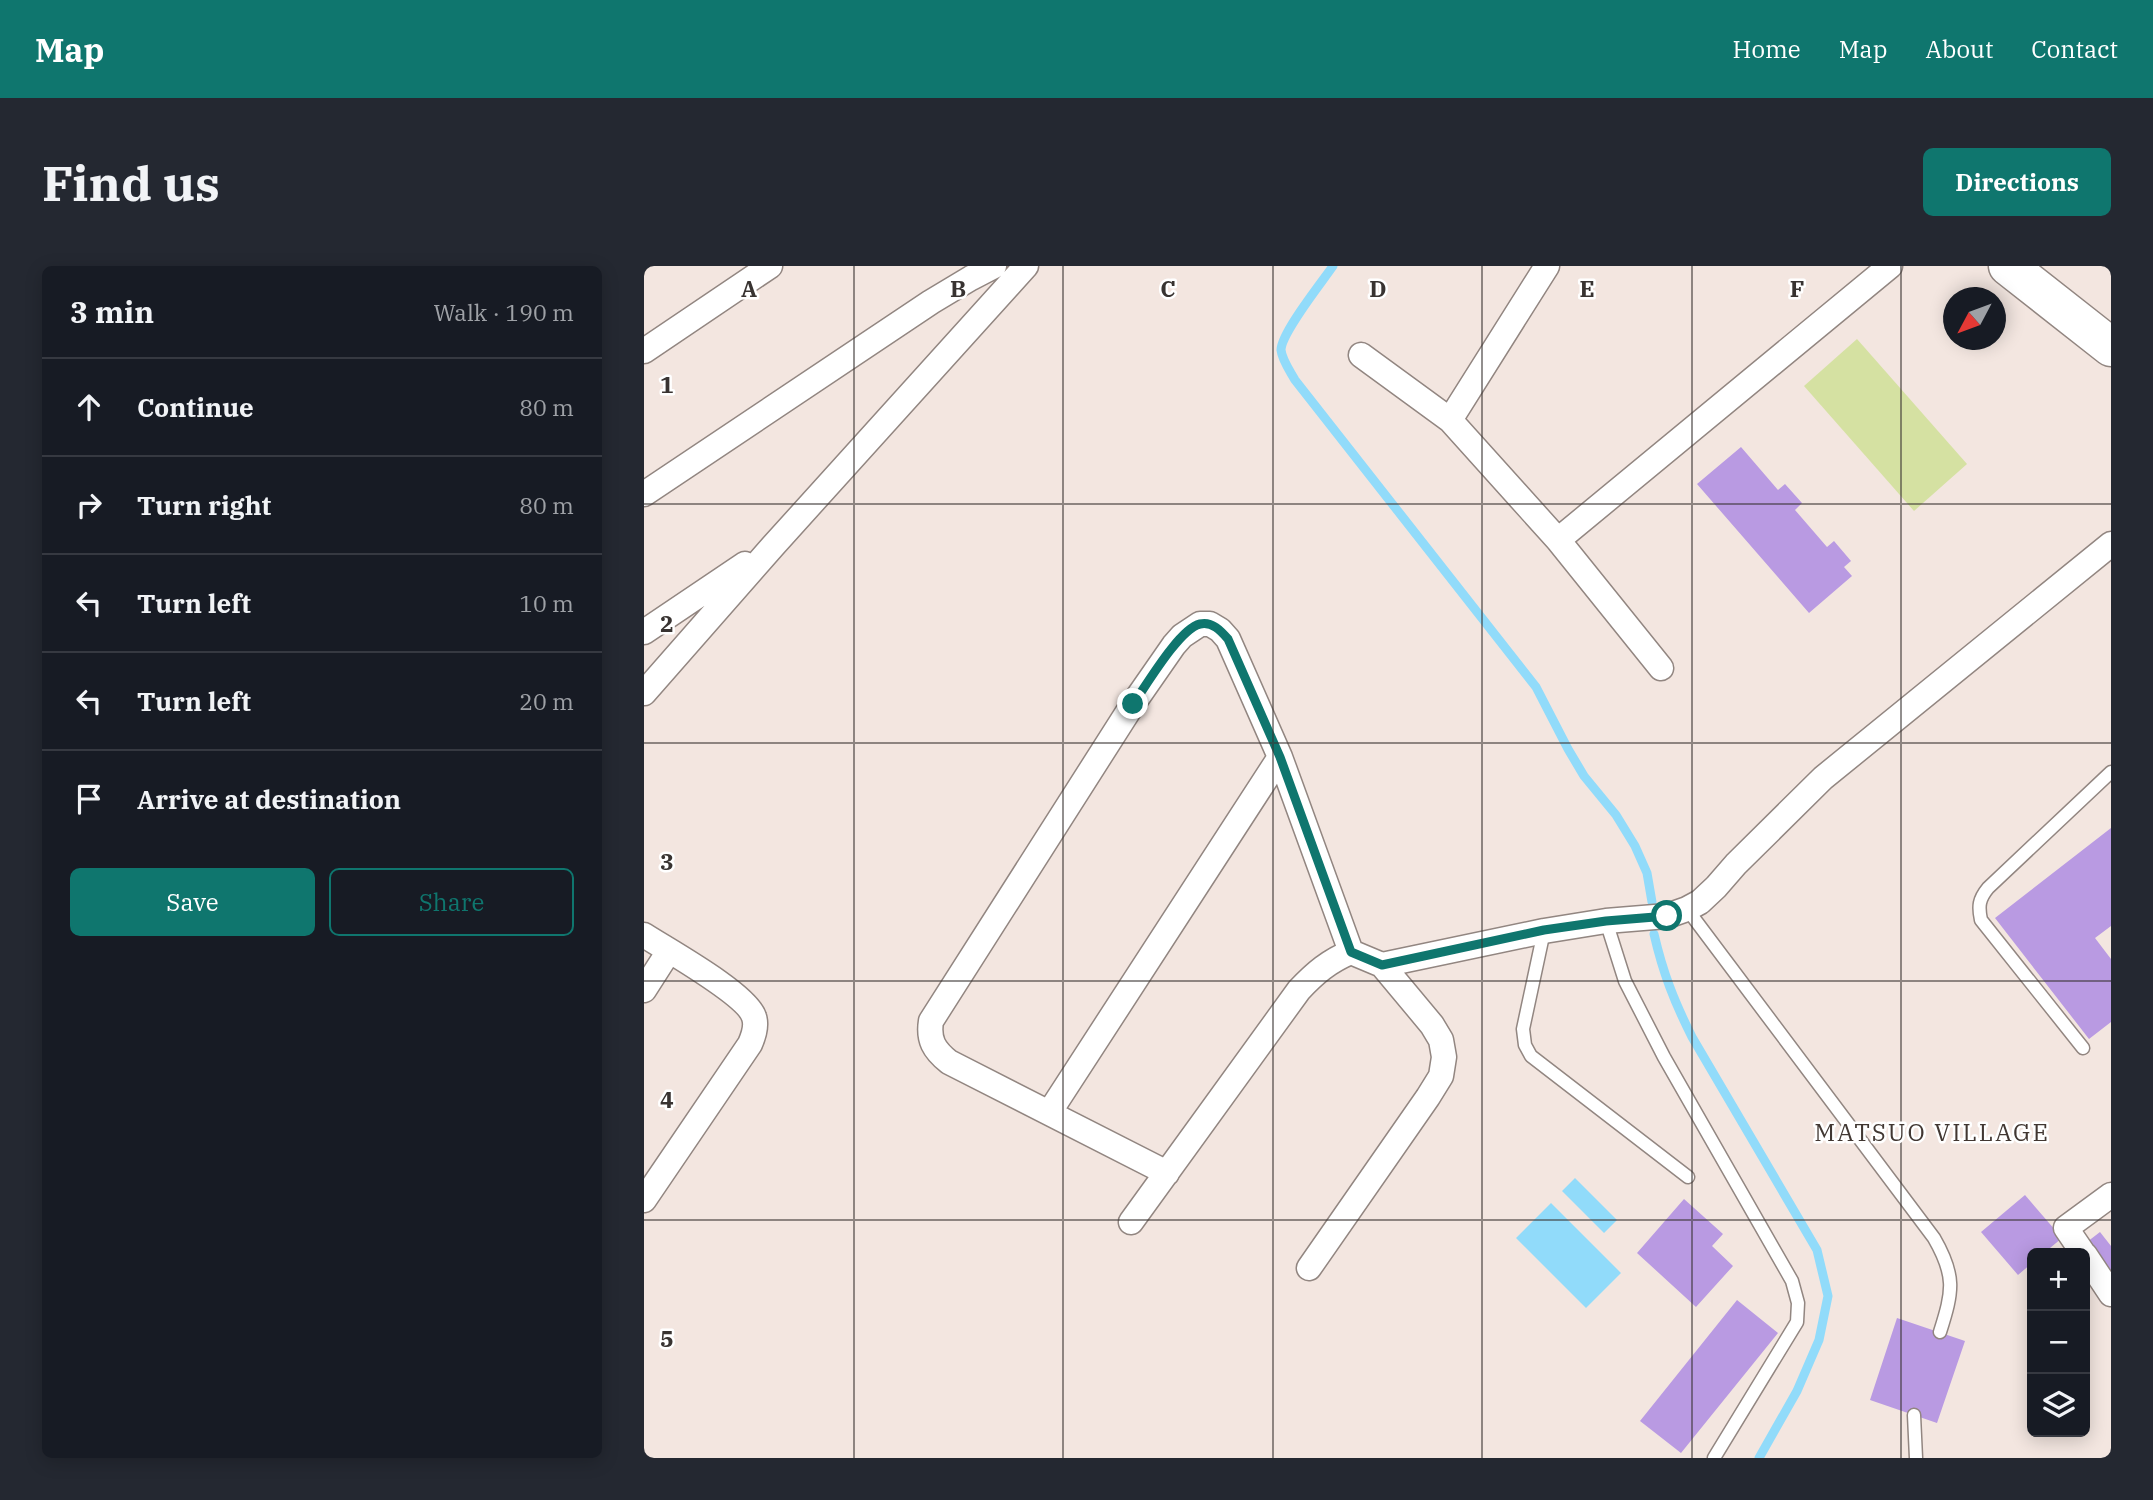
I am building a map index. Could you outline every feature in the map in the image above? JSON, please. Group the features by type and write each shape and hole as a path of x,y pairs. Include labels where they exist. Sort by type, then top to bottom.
{"main road":[{"path":"2008,266 2111,347"}],"street":[{"path":"644,351 770,266"},
{"path":"644,494 931,302 995,266"},
{"path":"644,693 773,545 1026,266"},
{"path":"1450,420 1547,266"},
{"path":"1558,540 1890,266"},
{"path":"1361,355 1450,420 1558,540 1661,668"},
{"path":"1382,965 1544,930 1667,916 1700,902 1823,778 2111,544"},
{"path":"644,632 773,545"},
{"path":"1167,1173 949,1062 939,1054 932,1043 930,1031 932,1021 1133,704 1174,645 1200,624 1210,624 1228,639 1280,757 1351,952"},
{"path":"1049,1113 1280,757"},
{"path":"644,935 746,1003 754,1016 755,1030 750,1044 644,1200"},
{"path":"644,990 669,951"},
{"path":"1131,1222 1299,990 1316,971 1351,952 1382,965 1432,1025 1441,1040 1444,1058 1441,1076 1309,1268"},
{"path":"2080,1248 2066,1228 2111,1195"},
{"path":"2090,1263 2111,1294"}],"lane":[{"path":"2083,1048 1981,920 1978,909 1980,898 1988,888 2111,772"},
{"path":"1687,909 1934,1238 1946,1258 1950,1301 1940,1332"},
{"path":"1606,921 1625,981 1664,1057 1793,1281 1798,1303 1797,1322 1714,1458"},
{"path":"1544,930 1524,1029 1525,1045 1531,1056 1688,1177"},
{"path":"1914,1415 1916,1458"}],"green space":[{"path":"1857,339 1967,464 1914,511 1804,386"}],"water":[{"path":"1575,1178 1617,1220 1604,1233 1562,1191"},
{"path":"1551,1203 1621,1273 1586,1308 1516,1238"}],"building":[{"path":"1741,447 1778,490 1785,484 1802,503 1795,510 1827,547 1834,541 1851,561 1844,567 1852,576 1809,613 1697,484"},
{"path":"2111,828 2111,926 2095,938 2111,959 2111,1022 2089,1039 1995,918"},
{"path":"2025,1195 2062,1238 2050,1248 2027,1248 2027,1267 2018,1275 1981,1232"},
{"path":"1684,1199 1723,1234 1712,1246 1733,1266 1696,1307 1637,1253"},
{"path":"2100,1232 2111,1246 2111,1274 2087,1242"},
{"path":"1737,1300 1778,1333 1681,1453 1640,1421"},
{"path":"1897,1318 1965,1341 1937,1423 1870,1400"}],"waterway":[{"path":"1333,266 1288,332 1281,350 1285,362 1295,380 1536,687 1584,776 1616,815 1635,846 1647,873 1652,902"},
{"path":"1654,934 1674,999 1692,1037 1817,1250 1828,1296 1819,1340 1797,1391 1759,1458"}],"district":[{"name":"MATSUO VILLAGE","path":"1932,1133"}],"route":[{"path":"1133,704 1182,636 1200,624 1210,624 1220,630 1228,639 1280,757 1351,952 1382,965 1544,930 1667,916"}]}
